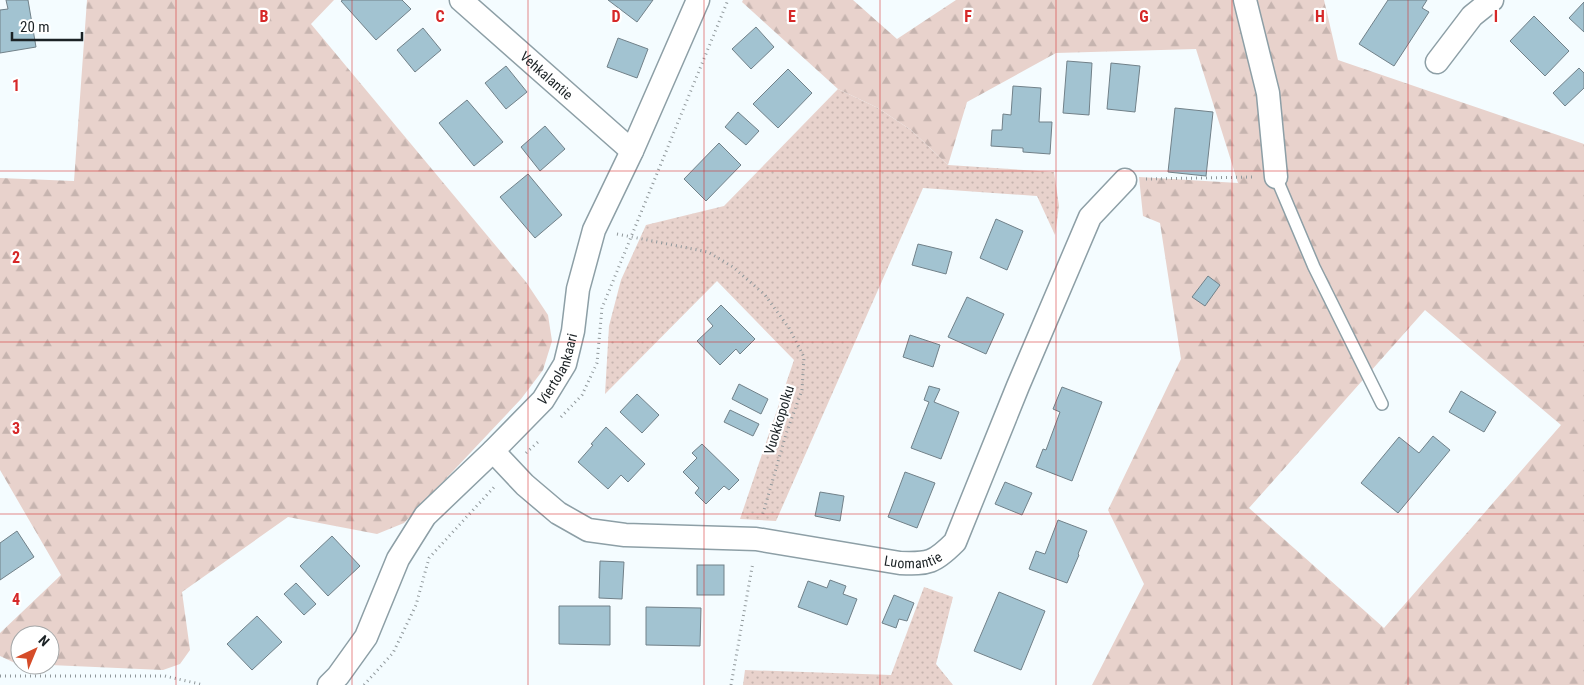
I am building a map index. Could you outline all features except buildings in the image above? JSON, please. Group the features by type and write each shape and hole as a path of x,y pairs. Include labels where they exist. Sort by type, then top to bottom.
{"street":[{"name":"Vehkalantie","path":"461,0 632,151"},
{"name":"Viertolankaari","path":"329,685 338,676 366,637 398,559 425,516 543,400 565,364 573,331 578,289 594,230 632,151 698,0"},
{"path":"1245,0 1268,93 1276,177"},
{"path":"1437,62 1472,16 1492,0"},
{"name":"Luomantie","path":"493,451 524,485 558,513 588,530 625,535 756,539 900,563 922,564 940,556 955,542 1018,386 1090,217 1125,180"}],"lane":[{"path":"1276,177 1314,267 1382,404"}],"path":[{"path":"1125,180 1276,177"},
{"name":"Vuokkopolku","path":"594,230 708,252 733,267 764,295 789,328 804,357 802,390 786,434 756,539 731,685"},
{"path":"0,676 164,676 204,685"}],"green space":[{"path":"87,0 334,0 311,24 526,282 548,315 552,341 543,370 521,399 404,523 377,534 288,517 182,592 190,650 180,664 163,670 60,665 60,625 10,625 10,661 0,656 0,633 61,575 0,470 0,178 74,181"},
{"path":"743,0 853,0 897,39 956,0 1324,0 1338,60 1584,144 1584,685 1092,685 1144,584 1108,510 1181,359 1160,223 1143,216 1139,177 1238,183 1196,49 1056,53 967,102 948,165 911,130 878,108 838,89 742,2","holes":["1425,310 1561,425 1384,628 1249,508"]},
{"path":"838,89 878,108 911,130 948,165 1054,172 1059,206 1055,235 1037,196 923,188 776,521 740,519 794,360 717,281 605,394 609,326 621,280 646,225 724,206"},
{"path":"924,587 953,597 936,664 953,685 743,685 745,670 891,675"}]}
